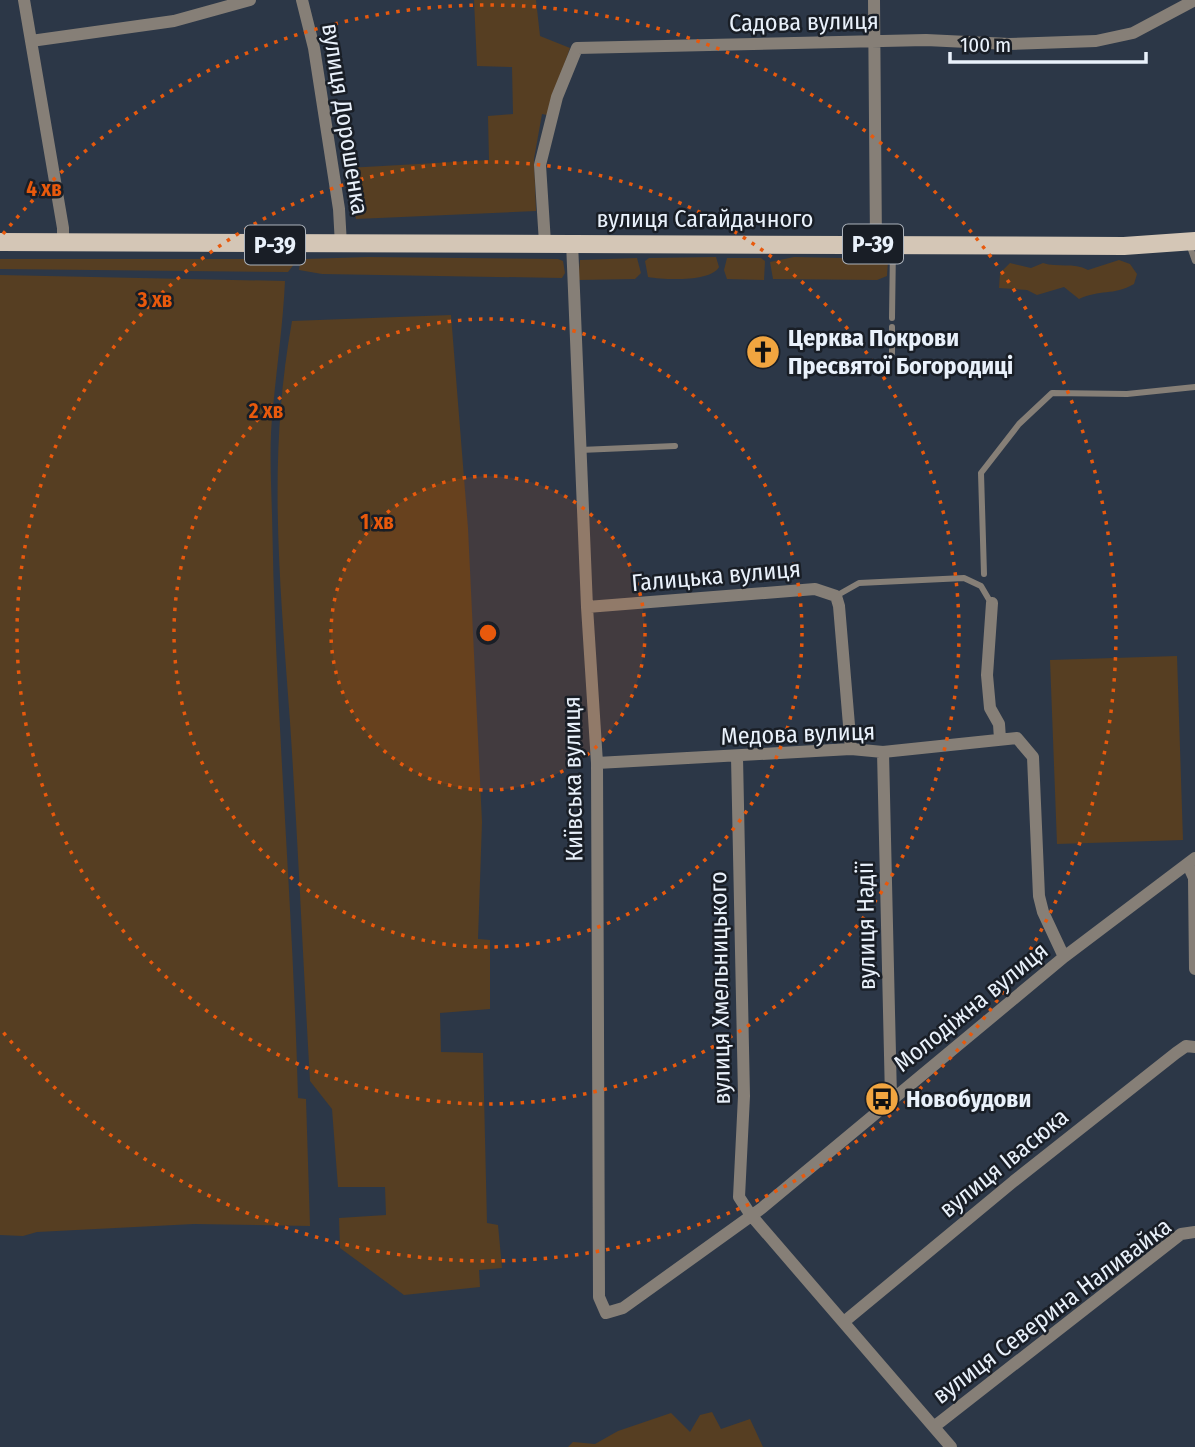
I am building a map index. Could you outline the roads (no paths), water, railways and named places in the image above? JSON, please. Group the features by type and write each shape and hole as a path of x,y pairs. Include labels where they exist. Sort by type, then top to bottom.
{"main road":[{"name":"вулиця Сагайдачного","path":"547,243 1124,246 1192,241"},
{"name":"Р-39","path":"0,242 341,246 547,243"}],"street":[{"path":"23,0 63,228 63,242"},
{"path":"31,41 174,20 250,0"},
{"path":"874,0 884,244"},
{"name":"Садова вулиця","path":"547,243 540,165 547,132 577,47 926,40 1009,44 1096,41 1133,33 1195,0"},
{"name":"вулиця Дорошенка","path":"307,3 339,209 341,246"},
{"name":"Київська вулиця","path":"572,242 587,607 597,762 599,1297 606,1314"},
{"name":"Галицька вулиця","path":"587,607 815,589 838,601"},
{"path":"838,601 851,749"},
{"path":"992,603 987,675 990,708 999,724 1000,739 1017,738 1033,757 1039,896 1042,912 1064,957"},
{"name":"Медова вулиця","path":"597,762 737,757 851,749 883,752 979,744 1000,739"},
{"name":"вулиця Надії","path":"883,752 891,1098"},
{"name":"вулиця Хмельницького","path":"737,757 744,1096 738,1197 750,1214"},
{"path":"1191,861 1194,878 1195,969"},
{"name":"Молодіжна вулиця","path":"606,1314 623,1308 750,1214 762,1208 891,1098 1064,957 1191,861"},
{"name":"вулиця Івасюка","path":"845,1321 1014,1181 1176,1053 1186,1046 1195,1047"},
{"path":"750,1214 951,1447"},
{"name":"вулиця Северина Наливайка","path":"935,1426 1181,1234 1195,1232"}],"lane":[{"path":"1192,241 1195,261"},
{"path":"884,244 892,318"},
{"path":"891,352 892,327"},
{"path":"984,574 981,473 1019,424 1052,393 1127,394 1195,387"},
{"path":"580,450 675,446"},
{"path":"838,601 859,583 964,578 981,586 992,603"}],"place":[{"name":"Церква Покрови Пресвятої Богородиці","path":"763,352"},
{"name":"Новобудови","path":"882,1099"}]}
